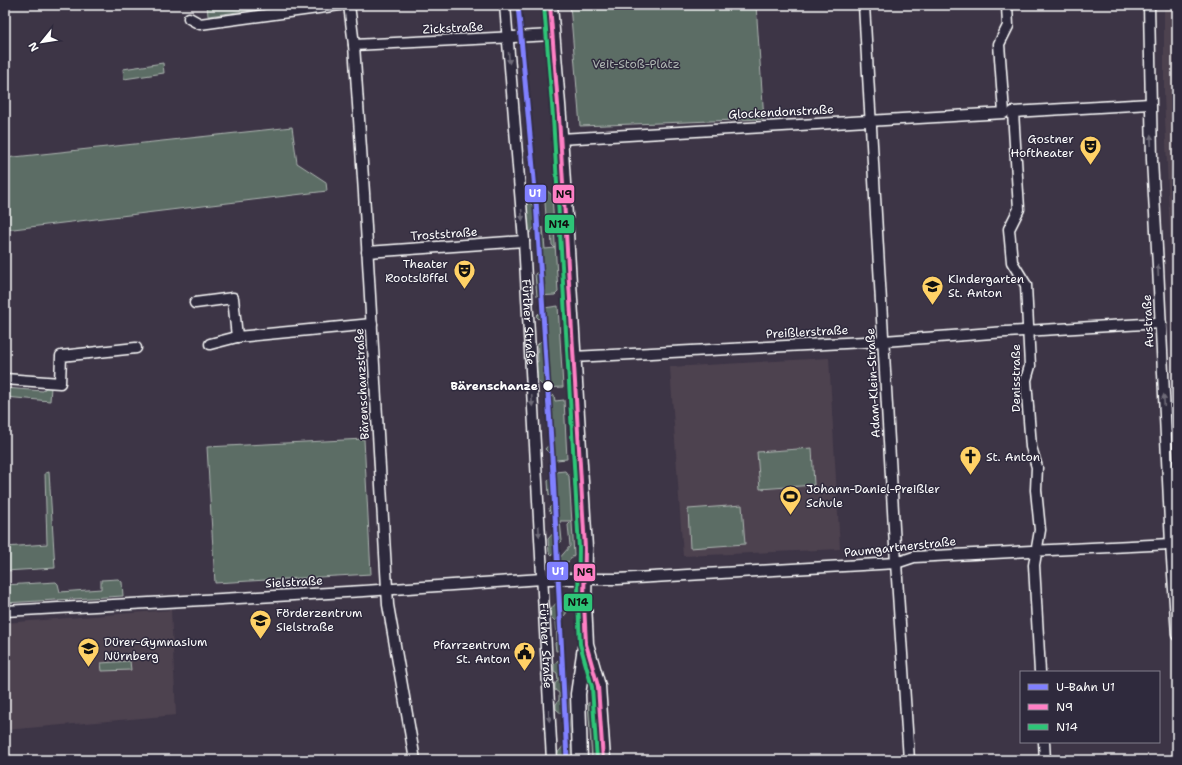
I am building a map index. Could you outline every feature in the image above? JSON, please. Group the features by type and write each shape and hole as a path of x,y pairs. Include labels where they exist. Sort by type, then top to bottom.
{"main road":[{"path":"550,5 560,139 585,548 584,603 586,644 578,694 580,760"},
{"path":"586,644 598,686 602,760"}],"street":[{"path":"189,18 200,24 340,5"},
{"name":"Bärenschanzstraße","path":"349,5 354,45 388,605 415,760"},
{"name":"Fürther Straße","path":"505,5 524,241 552,760"},
{"name":"Adam-Klein-Straße","path":"864,5 896,563 909,760"},
{"name":"Denisstraße","path":"1007,5 1008,26 999,44 1019,209 1009,228 1012,262 1026,285 1030,366 1026,380 1031,447 1037,467 1036,490 1040,530 1034,565 1040,671"},
{"name":"Austraße","path":"1149,5 1152,160 1171,544 1177,635"},
{"name":"Zickstraße","path":"354,45 553,35"},
{"name":"Glockendonstraße","path":"560,139 1150,104"},
{"name":"Troststraße","path":"367,252 524,241"},
{"path":"195,303 233,298 237,338"},
{"name":"Preißlerstraße","path":"573,357 884,341 1161,322"},
{"path":"210,344 237,338 372,324"},
{"path":"5,378 60,383 61,356 136,348"},
{"name":"Paumgartnerstraße","path":"585,579 618,579 896,563 914,557 1171,544"},
{"name":"Sielstraße","path":"5,611 387,590 542,579 585,579"},
{"path":"1044,743 1046,760"}],"shaded area":[{"path":"1164,5 1177,5 1177,399 1164,94"},
{"name":"Johann-Daniel-Preißler Schule","path":"829,358 840,549 683,556 670,367"},
{"name":"Dürer-Gymnasium Nürnberg","path":"171,610 176,715 5,730 5,623"}],"green space":[{"path":"207,5 289,5 208,16"},
{"name":"Veit-Stoß-Platz","path":"570,5 756,5 764,119 580,126"},
{"path":"163,63 164,73 124,79 123,69"},
{"path":"292,127 297,163 326,182 327,191 5,230 5,158"},
{"path":"539,188 544,188 552,195 558,292 555,295 537,296 535,274 539,270 537,234 543,227 545,249 555,248 552,245 550,219 546,216 545,203 540,198"},
{"path":"527,200 537,210 538,223 529,234 527,232 525,203"},
{"path":"558,306 563,387 545,388 535,378 534,366 538,361 537,345 545,337 544,324 536,316 544,308"},
{"path":"47,386 51,387 50,401 5,397 5,388 43,391"},
{"path":"554,395 555,401 564,400 567,459 556,460 545,449 553,440 552,433 548,429 547,424 552,418 551,411 546,409 546,402"},
{"path":"364,439 371,574 215,583 207,447"},
{"path":"812,448 814,485 760,489 757,452"},
{"path":"565,471 569,476 572,521 560,521 562,541 559,544 559,548 552,555 549,552 548,539 556,530 555,517 550,512 549,508 554,503 554,500 549,495 548,481 555,472"},
{"path":"49,472 55,568 5,571 5,547 47,544 45,473"},
{"path":"742,505 745,544 690,548 688,509"},
{"path":"572,521 574,555 568,562 560,563 558,560 570,546 568,525"},
{"path":"118,579 122,582 123,596 5,603 5,585 56,582 60,592 101,589 101,580"},
{"path":"558,601 567,603 567,612 562,619 564,647 562,650 556,651 556,622 551,617 550,610"},
{"path":"558,660 565,660 570,734 564,737 563,715 556,709 556,704 559,700 559,693 555,690 555,684 558,680 557,673 554,671 554,665"},
{"path":"130,661 131,670 102,671 101,663"},
{"path":"594,702 598,760 592,760 588,703"},
{"path":"564,745 570,745 571,760 557,760 556,755"}],"metro line":[{"name":"U1","path":"518,5 536,201 553,473 567,760"}],"transit line":[{"name":"N14","path":"544,5 553,117 579,548 578,603 580,644 592,687 597,760"},
{"name":"N9","path":"550,5 559,117 585,548 584,603 586,644 598,686 603,760"}],"place":[{"name":"Gostner Hoftheater","path":"1090,166"},
{"name":"Theater Rootslöffel","path":"464,290"},
{"name":"Kindergarten St. Anton","path":"933,306"},
{"name":"Bärenschanze","path":"548,386"},
{"name":"St. Anton","path":"970,476"},
{"name":"Johann-Daniel-Preißler Schule","path":"791,516"},
{"name":"Förderzentrum Sielstraße","path":"261,640"},
{"name":"Dürer-Gymnasium Nürnberg","path":"89,668"},
{"name":"Pfarrzentrum St. Anton","path":"525,672"}]}
